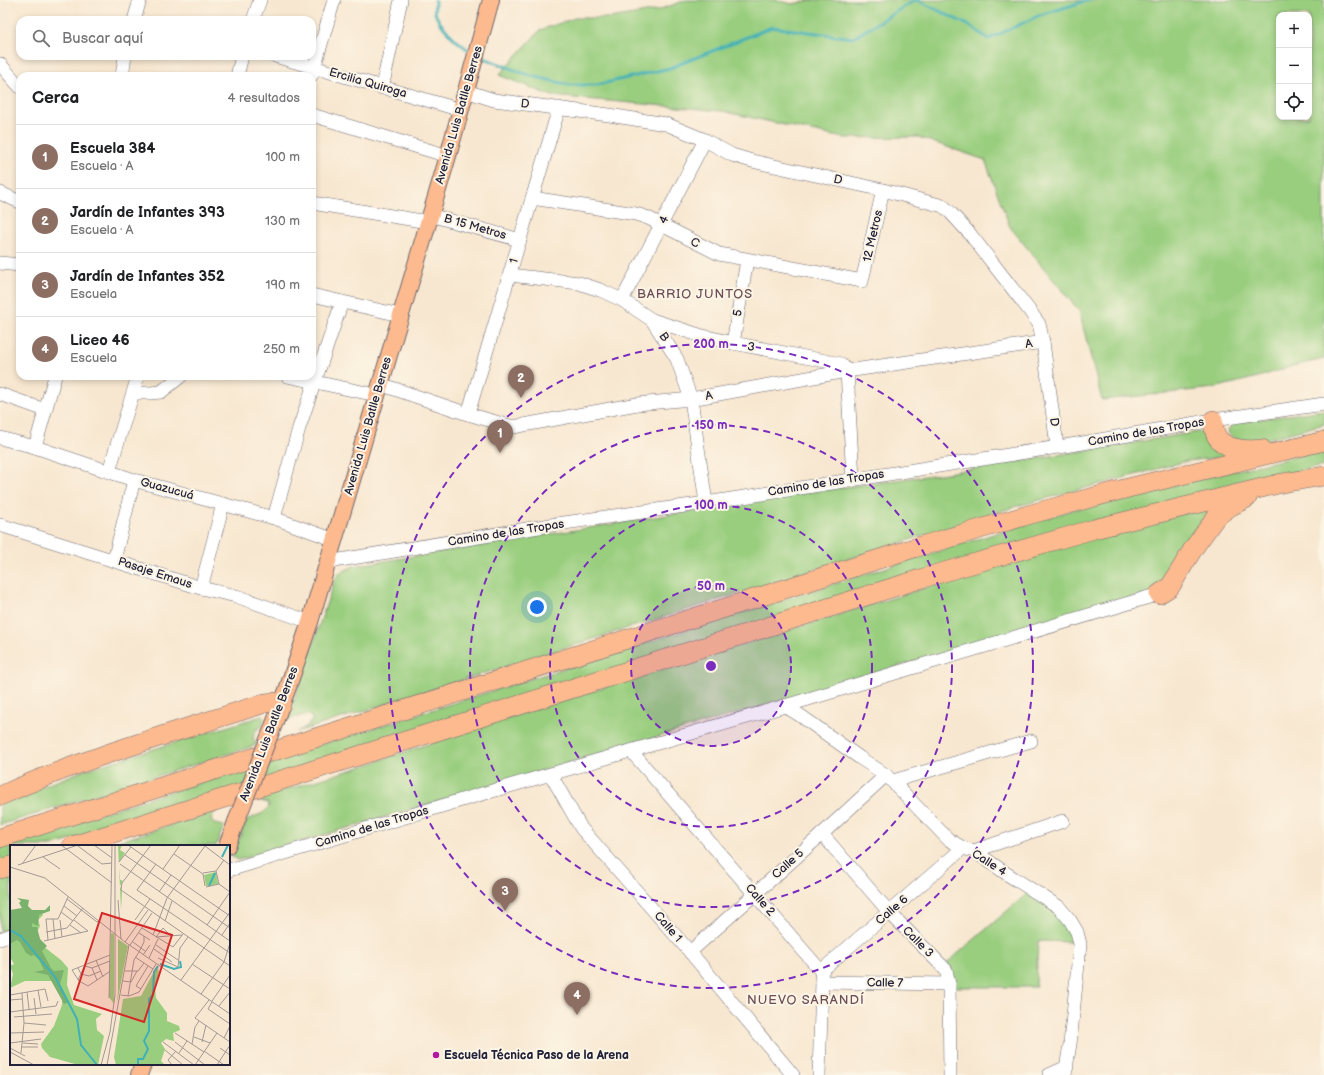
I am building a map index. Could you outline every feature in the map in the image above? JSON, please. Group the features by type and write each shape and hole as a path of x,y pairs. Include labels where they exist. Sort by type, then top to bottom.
{"highway":[{"path":"1213,420 1216,435 1221,441 1230,447 1244,450 1258,450 1278,447 1295,448"},
{"path":"0,838 914,548 1099,496 1324,441"},
{"path":"75,845 923,578 1094,529 1282,483 1324,476"},
{"path":"1160,594 1170,587 1193,549 1216,517 1231,506 1254,494 1282,483"},
{"path":"0,796 26,784 104,755 266,703 275,702 281,704"},
{"path":"0,869 10,866"}],"main road":[{"name":"Avenida Luis Batlle Berres","path":"227,845 274,724 310,622 448,156 491,0"},
{"path":"139,1075 143,1065"}],"street":[{"path":"135,16 140,0"},
{"path":"254,16 260,0"},
{"path":"313,72 334,0"},
{"path":"382,88 401,0"},
{"path":"122,72 124,60"},
{"path":"238,72 241,60"},
{"name":"Ercilia Quiroga","path":"284,60 313,72"},
{"path":"0,64 16,82"},
{"name":"Ercilia Quiroga","path":"316,73 382,88 461,110"},
{"name":"D","path":"466,91 494,100 666,124 705,140 732,155 752,161 883,190 943,206 950,212 1039,324 1043,342 1057,446"},
{"name":"1","path":"468,414 559,108"},
{"path":"316,116 448,156"},
{"name":"4","path":"622,300 705,140"},
{"name":"12 Metros","path":"862,281 883,190"},
{"path":"0,193 16,200"},
{"name":"C","path":"532,198 636,214 648,218 719,254 862,281"},
{"name":"B 15 Metros","path":"316,203 429,218 520,240"},
{"name":"5","path":"733,343 747,260"},
{"path":"0,262 16,264"},
{"name":"B","path":"510,275 579,283 600,290 622,300 652,320 677,359 691,399 706,503"},
{"path":"316,297 400,315"},
{"path":"316,376 342,302"},
{"name":"3","path":"652,320 699,335 733,343 842,364 847,372"},
{"name":"A","path":"305,380 378,390 513,427 637,404 691,399 847,372 1043,342"},
{"path":"847,372 853,479"},
{"path":"35,447 54,380"},
{"path":"109,471 137,380"},
{"path":"133,393 150,394 161,392 176,380"},
{"path":"274,518 299,428 314,382"},
{"path":"0,394 45,410"},
{"name":"Camino de las Tropas","path":"328,562 557,524 706,503 1213,420 1324,404"},
{"name":"Guazucuá","path":"0,438 35,447 134,480 274,518 335,540"},
{"path":"114,560 134,480"},
{"path":"202,588 223,504"},
{"name":"Pasaje Emaus","path":"0,525 202,588 236,596 310,622"},
{"name":"Camino de las Tropas","path":"230,870 1160,594"},
{"name":"Calle 4","path":"785,706 889,778 948,839 968,849 1059,906 1070,920 1077,932 1080,944 1066,1071"},
{"name":"Calle 5","path":"690,952 754,893 889,778 1031,741"},
{"name":"Calle 2","path":"631,751 754,893 822,977"},
{"name":"Calle 1","path":"551,774 581,828 690,952 793,1075"},
{"name":"Calle 6","path":"822,977 889,912 968,849 1063,821"},
{"name":"Calle 3","path":"822,834 889,912 946,970 948,984 950,1075"},
{"path":"0,939 10,936"},
{"path":"819,1075 822,977"},
{"name":"Calle 7","path":"822,977 948,984"},
{"path":"1049,1075 1066,1071"}],"green space":[{"path":"686,0 777,0 792,4 811,0 1324,0 1324,359 1214,388 1102,400 1079,311 1010,227 985,160 918,137 843,138 722,111 552,96 499,75 540,30 575,18 609,18 659,10"},
{"path":"1324,410 1324,424 1252,443 1234,439 1229,434 1228,430 1233,423"},
{"path":"1204,431 1230,454 1224,457 1187,461 1014,507 297,732 307,726 312,720 311,716 304,715 287,720 335,579 340,573 354,566 809,492 947,473"},
{"path":"1324,450 1324,466 1248,482 54,845 10,845 10,859 0,863 0,845 1099,502"},
{"path":"1221,503 1173,573 1151,592 245,858 238,860 232,856 247,820 263,813 269,807 268,803 256,800 262,797 351,770 509,717 1086,538"},
{"path":"262,716 264,718 263,725 255,731 253,739 256,743 254,746 0,825 0,803 85,770"},
{"path":"217,811 212,815 211,820 214,824 224,826 216,845 106,845"},
{"path":"10,876 10,928 0,931 0,879"},
{"path":"1030,891 1058,912 1072,934 1073,942 1038,941 1036,987 955,987 947,963"}],"waterway":[{"path":"435,0 435,13 437,18 456,40 471,51"},
{"path":"481,57 528,75 569,85 597,85 670,68 772,27 853,38 915,0"},
{"path":"917,0 970,26 989,39 1040,15 1089,0"}],"place":[{"name":"Jardín de Infantes 393","path":"521,398"},
{"name":"Escuela 384","path":"500,453"},
{"name":"Jardín de Infantes 352","path":"505,911"},
{"name":"Liceo 46","path":"577,1015"},
{"name":"Escuela Técnica Paso de la Arena","path":"436,1055"}],"district":[{"name":"BARRIO JUNTOS","path":"695,294"},
{"name":"NUEVO SARANDÍ","path":"806,1000"}]}
